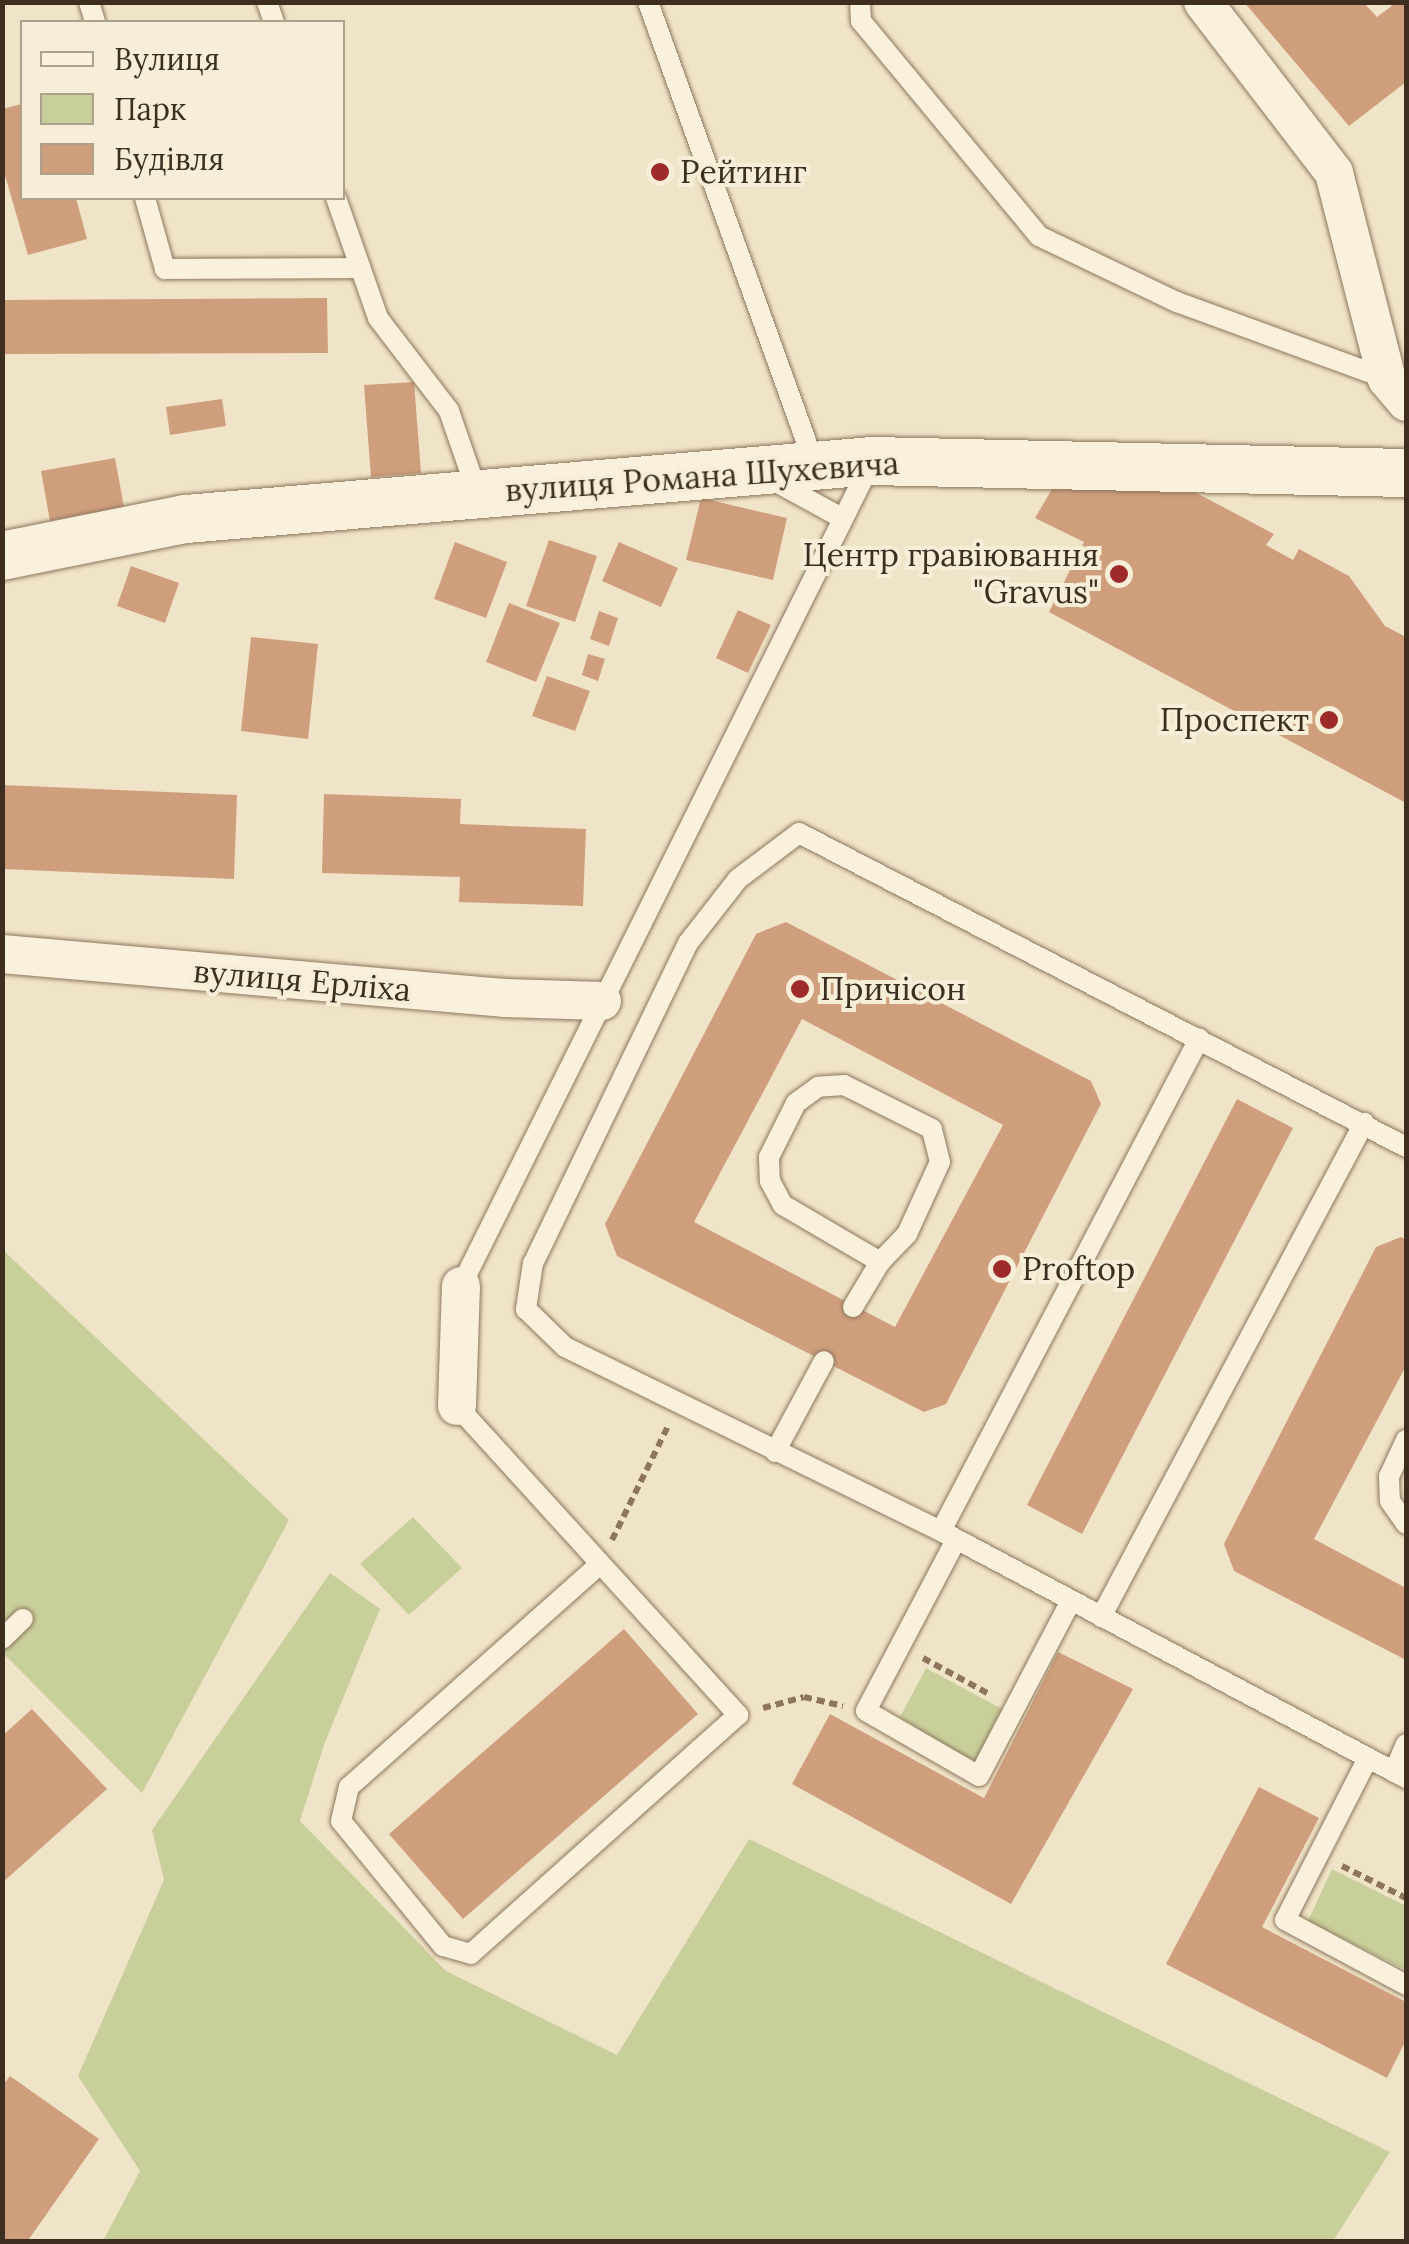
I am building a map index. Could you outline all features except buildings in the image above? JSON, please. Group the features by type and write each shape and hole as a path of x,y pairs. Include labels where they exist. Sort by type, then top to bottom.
{"street":[{"path":"1203,2 1334,173 1397,391"},
{"name":"вулиця Романа Шухевича","path":"2,556 186,520 477,492 872,462 1406,473"},
{"name":"вулиця Ерліха","path":"2,954 506,998 602,1001"},
{"path":"457,1406 462,1286"}],"lane":[{"path":"648,2 816,466"},
{"path":"860,2 861,21 1039,236 1177,302 1397,391"},
{"path":"146,200 165,269 360,268"},
{"path":"337,200 378,318 449,411 477,492"},
{"path":"462,1286 872,462"},
{"path":"756,470 842,518"},
{"path":"1406,1147 799,833 738,879 688,942 533,1263 526,1309 566,1346 948,1536 1400,1775 1406,1744"},
{"path":"1070,1601 980,1776 866,1711 900,1646 948,1536 1199,1038"},
{"path":"853,1307 880,1262 907,1234 940,1162 932,1129 844,1084 818,1087 796,1102 768,1157 770,1180 783,1205 880,1262"},
{"path":"1101,1617 1364,1123"},
{"path":"775,1452 824,1361"},
{"path":"457,1406 738,1716 471,1954 443,1946 341,1821 348,1787 600,1564"},
{"path":"1406,1440 1389,1476 1390,1501 1406,1524"},
{"path":"2,1639 23,1620"},
{"path":"1368,1758 1284,1920 1406,1985"}],"path":[{"path":"600,1564 680,1402"},
{"path":"900,1646 1015,1708"},
{"path":"738,1716 804,1697 866,1711"},
{"path":"1318,1855 1406,1898"}],"green space":[{"path":"2,1249 289,1520 142,1793 3,1653"},
{"path":"413,1517 462,1568 409,1615 360,1564"},
{"path":"330,1573 380,1609 325,1742 300,1821 446,1971 617,2055 749,1839 1390,2152 1333,2241 103,2241 140,2171 78,2076 164,1880 152,1830"},
{"path":"926,1668 1002,1709 974,1763 900,1717"},
{"path":"1332,1869 1406,1906 1406,1970 1308,1921"}],"place":[{"name":"Рейтинг","path":"660,172"},
{"name":"Центр гравіювання \"Gravus\"","path":"1119,574"},
{"name":"Проспект","path":"1329,720"},
{"name":"Причісон","path":"800,989"},
{"name":"Proftop","path":"1002,1269"}]}
